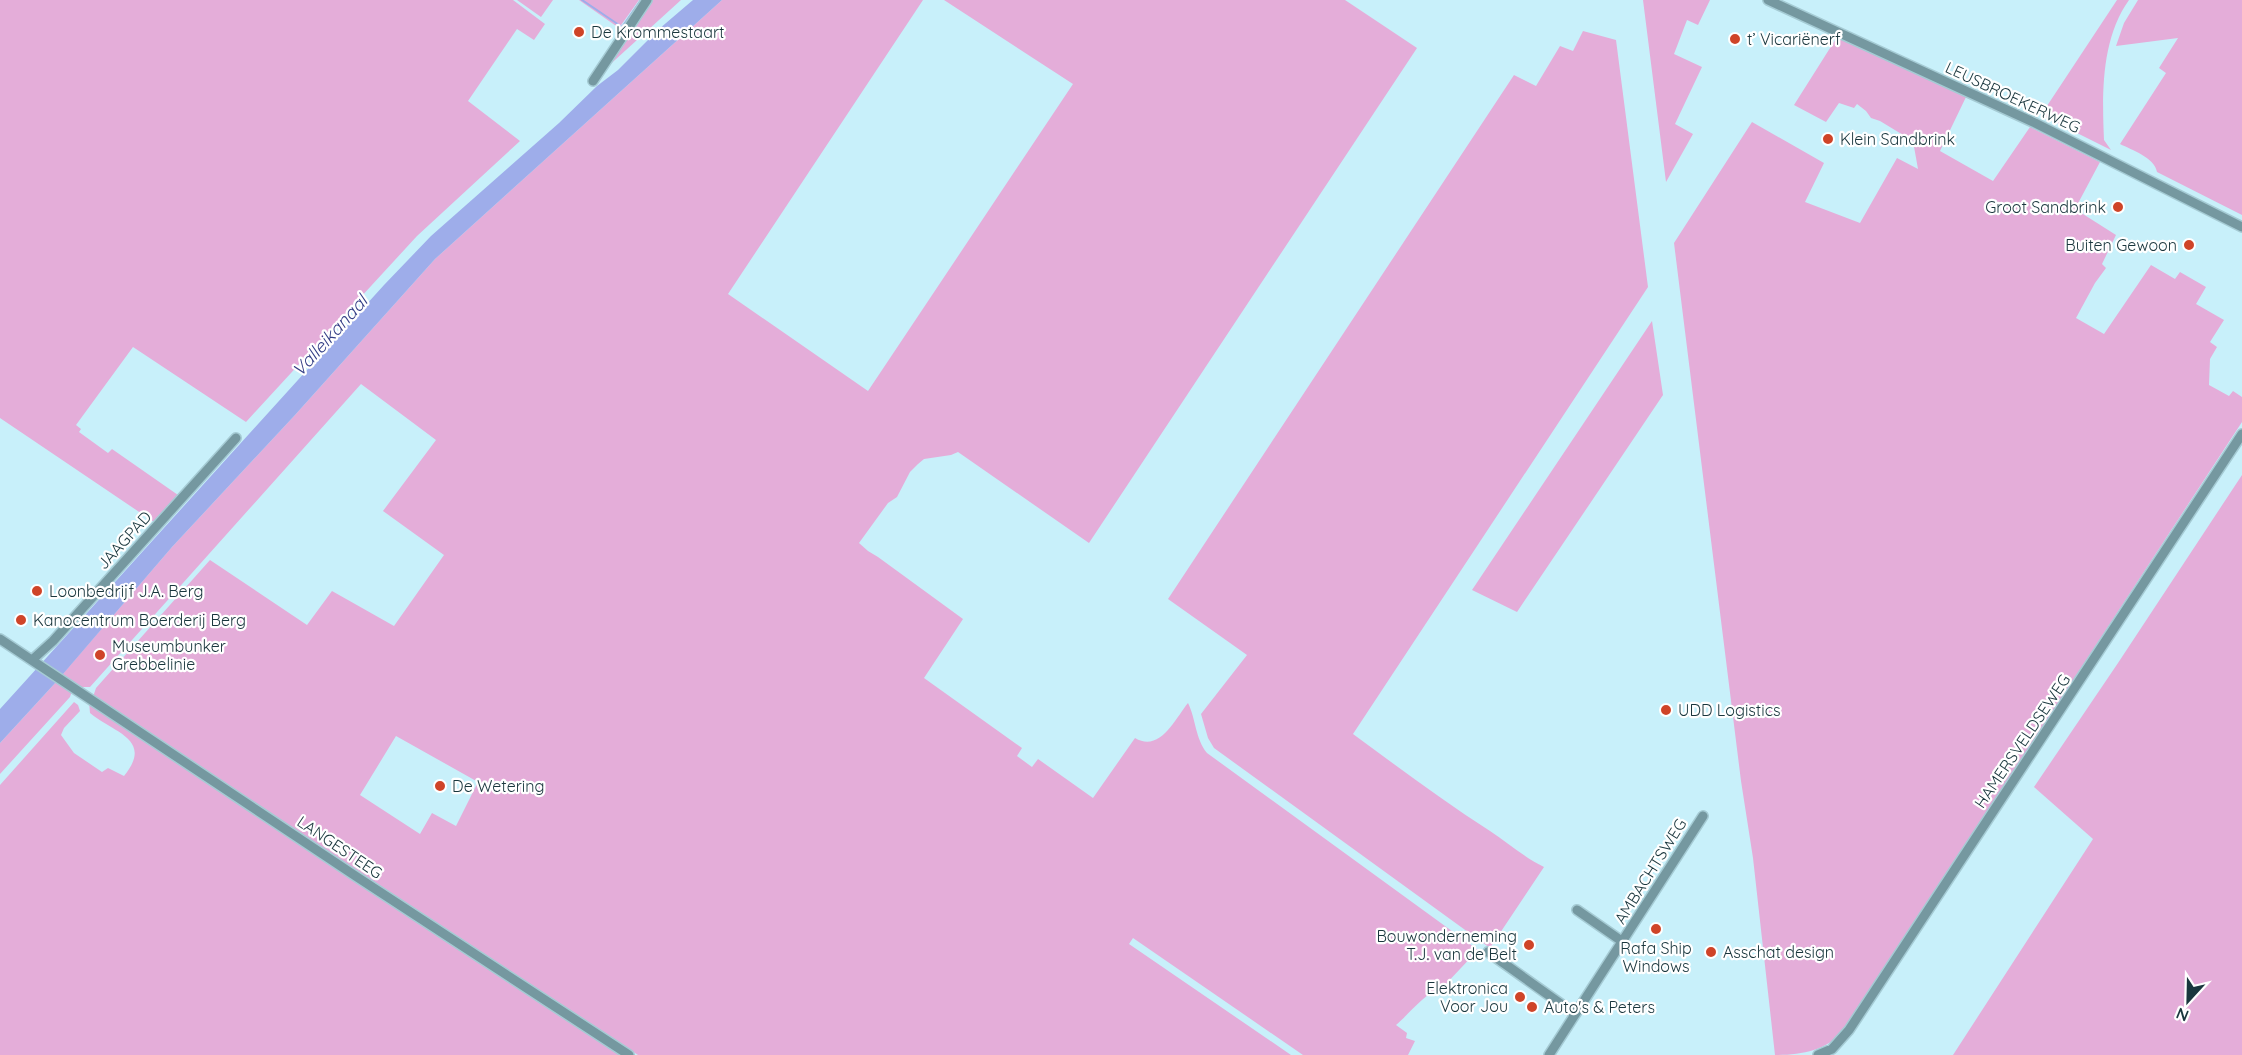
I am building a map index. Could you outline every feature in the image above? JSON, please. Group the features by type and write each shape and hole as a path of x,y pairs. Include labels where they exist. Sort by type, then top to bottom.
{"street":[{"path":"596,79 606,60 647,0"},
{"name":"LEUSBROEKERWEG","path":"1768,0 2035,123 2242,227"},
{"name":"HAMERSVELDSEWEG","path":"1818,1055 1832,1049 1848,1030 2242,434"},
{"name":"JAAGPAD","path":"34,662 236,438"},
{"name":"LANGESTEEG","path":"0,639 629,1055"},
{"name":"AMBACHTSWEG","path":"1552,1054 1575,1014 1703,816"},
{"name":"AMBACHTSWEG","path":"1577,910 1623,942"},
{"path":"1488,951 1575,1014"}],"shaded area":[{"path":"0,0 513,0 545,24 534,40 517,29 468,101 520,141 417,236 246,422 133,347 76,425 81,429 79,432 108,453 112,449 178,495 154,522 0,418"},
{"path":"517,0 553,0 541,17"},
{"path":"579,0 639,0 619,28"},
{"path":"650,0 681,0 604,70"},
{"path":"722,0 923,0 728,294 868,391 1073,84 944,0 1345,0 1417,48 1089,543 958,452 924,459 918,464 910,472 897,497 888,503 859,543 963,619 924,678 1022,748 1017,756 1032,767 1038,759 1093,798 1135,738 1152,741 1159,738 1188,703 1200,741 1207,753 1478,950 1443,987 1425,997 1396,1025 1407,1033 1406,1038 1415,1041 1408,1055 1303,1055 1133,938 1129,944 1291,1055 638,1055 93,697 96,688 210,560 307,625 332,591 394,626 444,555 383,511 436,440 361,384 90,687 79,687 61,676 172,547 295,415 435,259","holes":["396,736 478,782 456,826 432,813 420,834 360,795"]},
{"path":"1643,0 1710,0 1698,25 1687,20 1674,54 1702,67 1675,124 1693,134 1666,182"},
{"path":"2117,0 2129,0 2113,32 2105,67 2104,140 2111,150 2041,115"},
{"path":"2138,0 2242,0 2242,215 2157,172 2148,159 2120,144 2166,73 2159,68 2178,38 2116,46 2124,23"},
{"path":"1583,31 1616,40 1648,287 1353,734 1455,808 1544,867 1490,948 1214,748 1208,738 1201,714 1247,655 1168,599 1514,75 1536,86 1560,46 1573,51"},
{"path":"1837,37 1966,97 1940,151 1993,181 2030,127 2100,162 2075,209 2116,235 2102,264 2106,268 2076,318 2104,334 2151,265 2175,279 2180,272 2206,287 2196,304 2224,320 2210,342 2217,347 2210,359 2209,385 2229,396 2233,391 2242,397 2242,422 1844,1030 1821,1047 1794,1054 1775,1055 1753,858 1741,781 1674,243 1752,122 1824,163 1805,202 1860,223 1897,158 1918,169 1913,141 1871,118 1857,104 1854,108 1839,103 1826,122 1794,105"},
{"path":"1652,321 1663,395 1517,612 1472,590"},
{"path":"2242,475 2242,1055 1953,1055 2093,839 2034,787"},
{"path":"57,681 72,691 70,697 0,774 0,743"},
{"path":"74,702 80,711 64,728 61,735 74,753 102,772 108,768 124,776 135,753 133,745 127,738 90,713 89,702 623,1055 0,1055 0,785"}],"water":[{"path":"693,0 722,0 435,259 295,415 172,547 57,681 0,743 0,709 384,285 431,236 559,123 597,86 618,70 659,29"}],"waterway":[{"path":"582,0 622,27"},
{"path":"620,30 641,0"}],"place":[{"name":"De Krommestaart","path":"579,32"},
{"name":"t’ Vicariënerf","path":"1735,39"},
{"name":"Klein Sandbrink","path":"1828,139"},
{"name":"Groot Sandbrink","path":"2118,207"},
{"name":"Buiten Gewoon","path":"2189,245"},
{"name":"Loonbedrijf J.A. Berg","path":"37,591"},
{"name":"Kanocentrum Boerderij Berg","path":"21,620"},
{"name":"Museumbunker Grebbelinie","path":"100,655"},
{"name":"UDD Logistics","path":"1666,710"},
{"name":"De Wetering","path":"440,786"},
{"name":"Rafa Ship Windows","path":"1656,929"},
{"name":"Bouwonderneming T.J. van de Belt","path":"1529,945"},
{"name":"Asschat design","path":"1711,952"},
{"name":"Elektronica Voor Jou","path":"1520,997"},
{"name":"Auto's & Peters","path":"1532,1007"}],"water label":[{"name":"Valleikanaal","path":"330,336"}]}
